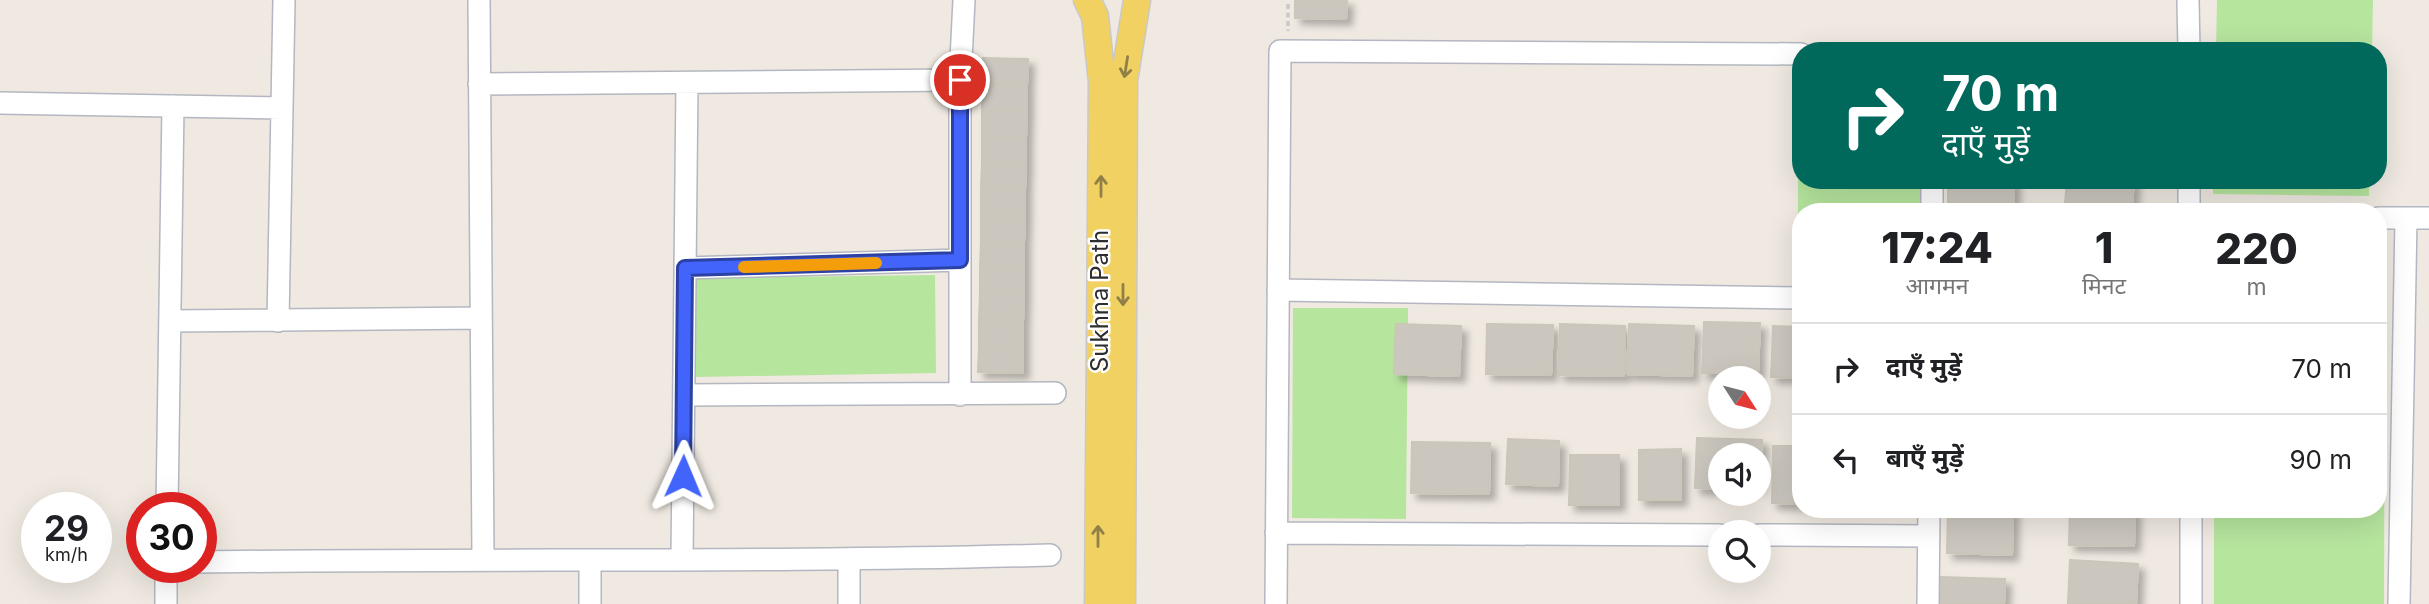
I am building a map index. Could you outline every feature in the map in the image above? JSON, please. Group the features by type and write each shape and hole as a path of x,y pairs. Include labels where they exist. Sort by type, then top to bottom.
{"main road":[{"name":"Sukhna Path","path":"1087,0 1095,16 1102,82 1098,604"},
{"name":"Sukhna Path","path":"1122,604 1124,81 1137,0"}],"street":[{"path":"278,321 284,0"},
{"path":"479,0 483,558"},
{"path":"960,395 960,80 964,0"},
{"path":"2188,0 2189,42"},
{"path":"1276,604 1280,51 1792,54"},
{"path":"479,84 960,80"},
{"path":"682,558 687,83"},
{"path":"0,103 282,108"},
{"path":"167,492 173,106"},
{"path":"2387,218 2429,218"},
{"path":"2399,604 2406,218"},
{"path":"685,268 960,260"},
{"path":"1278,290 1792,298"},
{"path":"170,321 481,318"},
{"path":"684,395 1055,393"},
{"path":"1928,604 1929,518"},
{"path":"2190,518 2191,604"},
{"path":"1276,533 1708,535"},
{"path":"1771,535 1928,536"},
{"path":"217,562 483,558 849,561 1050,555"},
{"path":"590,560 590,604"},
{"path":"849,561 849,604"},
{"path":"166,583 166,604"}],"path":[{"path":"1287,4 1289,51"}],"green space":[{"path":"2217,0 2373,0 2372,42 2216,42"},
{"path":"1798,189 1920,189 1920,203 1798,203"},
{"path":"2213,189 2369,189 2369,196 2213,194"},
{"path":"935,275 936,373 696,377 695,278"},
{"path":"1293,308 1408,308 1406,519 1292,518"},
{"path":"2214,518 2384,518 2384,604 2214,604"}],"building":[{"path":"1295,0 1347,0 1346,19 1295,18"},
{"path":"983,58 1028,59 1027,85 983,85"},
{"path":"983,85 1027,85 1027,111 982,111"},
{"path":"982,111 1027,111 1026,137 982,137"},
{"path":"982,137 1026,137 1026,163 982,163"},
{"path":"982,163 1026,163 1025,190 981,189"},
{"path":"981,189 1025,190 1025,216 981,215"},
{"path":"1948,189 2014,189 2014,203 1948,203"},
{"path":"2066,189 2133,189 2132,203 2065,203"},
{"path":"981,215 1025,216 1024,242 981,242"},
{"path":"981,242 1024,242 1024,268 980,268"},
{"path":"980,268 1024,268 1024,294 980,294"},
{"path":"980,294 1024,294 1023,321 979,320"},
{"path":"979,320 1023,321 1023,347 979,347"},
{"path":"1704,322 1760,323 1758,366 1708,366 1708,373 1702,373"},
{"path":"1396,324 1461,326 1459,376 1394,374"},
{"path":"1487,324 1553,325 1551,375 1486,374"},
{"path":"1560,324 1625,326 1624,376 1558,375"},
{"path":"1629,324 1694,326 1692,376 1627,374"},
{"path":"1773,326 1792,327 1792,378 1771,377"},
{"path":"979,347 1023,347 1023,373 978,372"},
{"path":"1697,438 1762,440 1762,443 1708,443 1708,489 1695,488"},
{"path":"1508,439 1559,441 1558,486 1506,484"},
{"path":"1412,442 1490,443 1489,494 1411,493"},
{"path":"1773,446 1792,446 1792,504 1772,503"},
{"path":"1681,449 1681,500 1639,500 1639,450"},
{"path":"1570,455 1619,455 1619,505 1569,505"},
{"path":"1948,518 2013,518 2012,555 1947,553"},
{"path":"2070,518 2135,518 2134,546 2069,545"},
{"path":"2070,560 2138,564 2136,604 2068,604"},
{"path":"1940,577 2005,579 2004,604 1939,604"}],"slow traffic":[{"path":"744,267 876,263"}],"route":[{"path":"683,476 685,268 960,260 960,80"}]}
